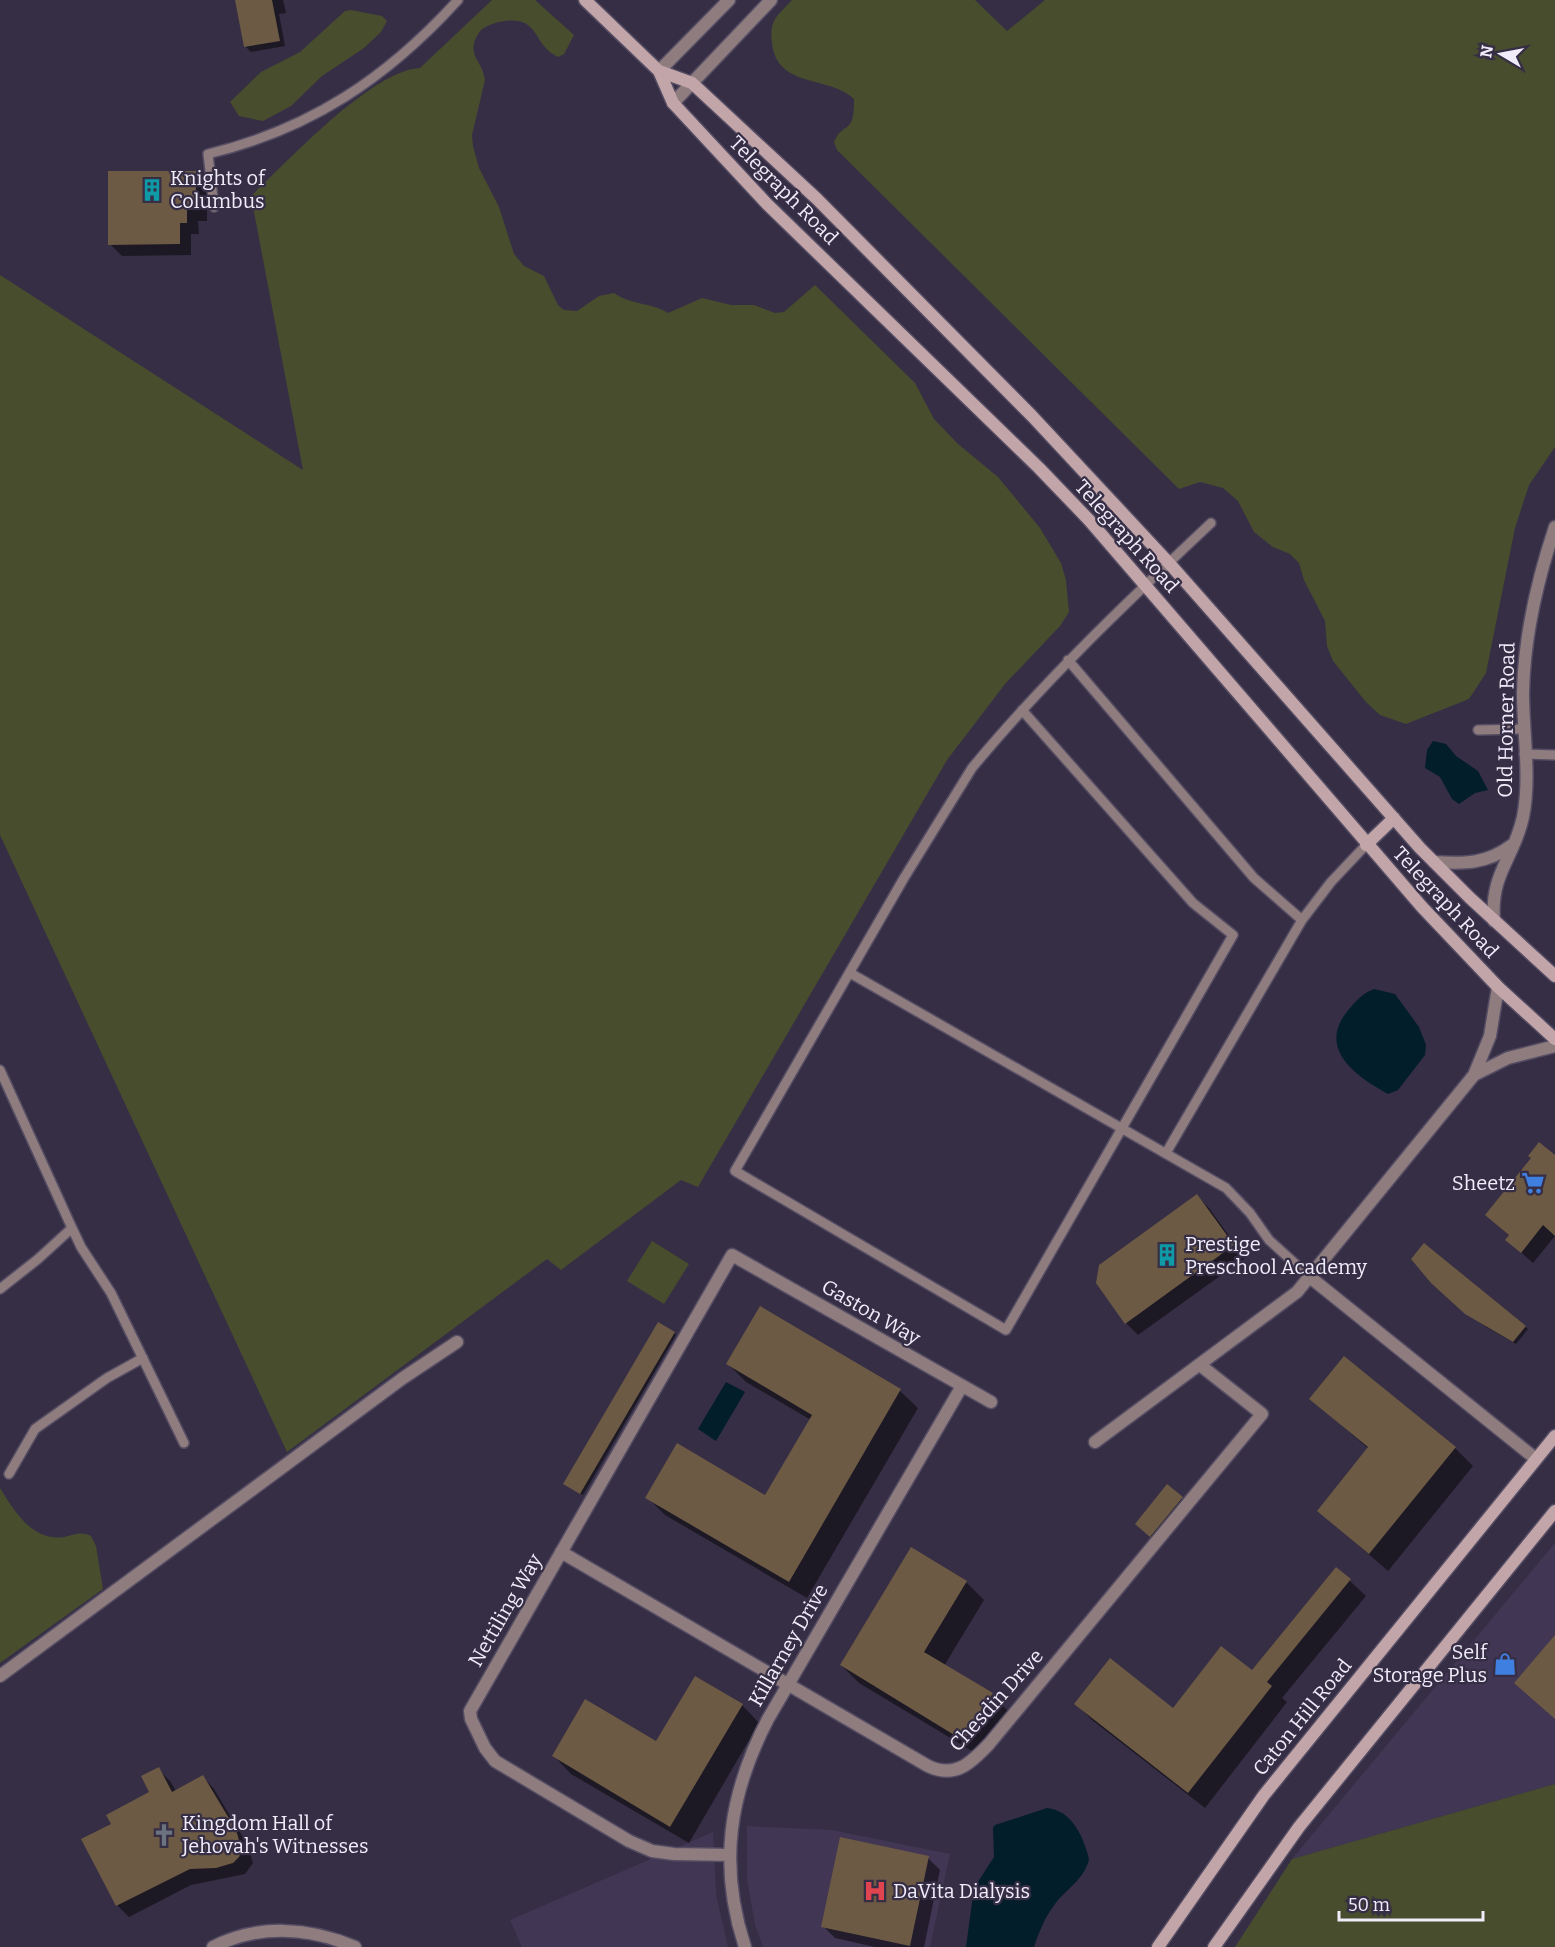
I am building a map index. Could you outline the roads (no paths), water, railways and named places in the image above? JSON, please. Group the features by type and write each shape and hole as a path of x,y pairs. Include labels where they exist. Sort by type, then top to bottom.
{"main road":[{"name":"Telegraph Road","path":"585,0 659,71 673,103 768,204 1039,468 1146,585 1366,844 1453,942 1555,1039"},
{"name":"Telegraph Road","path":"659,71 692,83 817,199 1032,416 1169,563 1434,862 1555,976"},
{"path":"1366,844 1394,818"},
{"name":"Caton Hill Road","path":"1158,1947 1264,1795 1555,1436"},
{"path":"1214,1947 1299,1827 1555,1511"}],"street":[{"path":"659,71 729,0"},
{"path":"673,103 771,0"},
{"name":"Old Horner Road","path":"1494,921 1493,892 1521,824 1525,802 1523,729 1529,622 1540,573 1555,526"},
{"path":"1434,862 1481,861 1499,855 1513,844"},
{"path":"1095,1442 1292,1297 1311,1278 1474,1075 1490,1036 1498,987"},
{"path":"1474,1075 1515,1056 1555,1046"},
{"name":"Gaston Way","path":"732,1255 991,1402"},
{"name":"Nettiling Way","path":"730,1855 674,1854 636,1845 503,1766 485,1748 471,1719 470,1711 732,1255"},
{"path":"1311,1278 1536,1459"},
{"path":"0,1676 403,1378 457,1342"},
{"name":"Chesdin Drive","path":"561,1552 928,1766 949,1772 962,1768 988,1744 1262,1414 1200,1365"},
{"name":"Killarney Drive","path":"745,1947 733,1899 730,1855 737,1796 746,1762 788,1684 962,1386"},
{"path":"213,1947 233,1936 274,1930 300,1931 355,1947"}],"lane":[{"path":"214,207 208,154 268,136 330,107 360,87 417,42 458,0"},
{"path":"1022,710 1193,903 1233,935 1006,1330 735,1171 972,768 1022,710 1068,660 1211,523"},
{"path":"1068,660 1254,878 1302,920"},
{"path":"1478,730 1523,729"},
{"path":"1524,754 1555,755"},
{"path":"1166,1153 1302,920 1331,882 1366,844"},
{"path":"850,973 1226,1188 1250,1213 1269,1240 1311,1278"},
{"path":"0,1070 81,1247 111,1293 184,1443"},
{"path":"0,1289 72,1228"},
{"path":"9,1474 28,1438 41,1423 107,1378 143,1358"}],"water":[{"path":"1433,741 1446,744 1456,756 1478,771 1488,790 1475,793 1459,804 1452,799 1440,777 1425,768 1427,750"},
{"path":"1374,989 1395,994 1419,1027 1426,1045 1425,1055 1398,1090 1388,1094 1354,1071 1345,1061 1336,1039 1338,1026 1346,1013 1362,996"},
{"path":"726,1382 745,1392 716,1441 698,1429"},
{"path":"1047,1808 1063,1814 1076,1826 1089,1859 1084,1872 1051,1909 1034,1947 966,1947 974,1888 994,1857 993,1828 995,1825"}],"place":[{"name":"Knights of Columbus","path":"152,190"},
{"name":"Sheetz","path":"1533,1183"},
{"name":"Prestige Preschool Academy","path":"1167,1255"},
{"name":"Self Storage Plus","path":"1505,1664"},
{"name":"Kingdom Hall of Jehovah's Witnesses","path":"164,1835"},
{"name":"DaVita Dialysis","path":"875,1891"}]}
